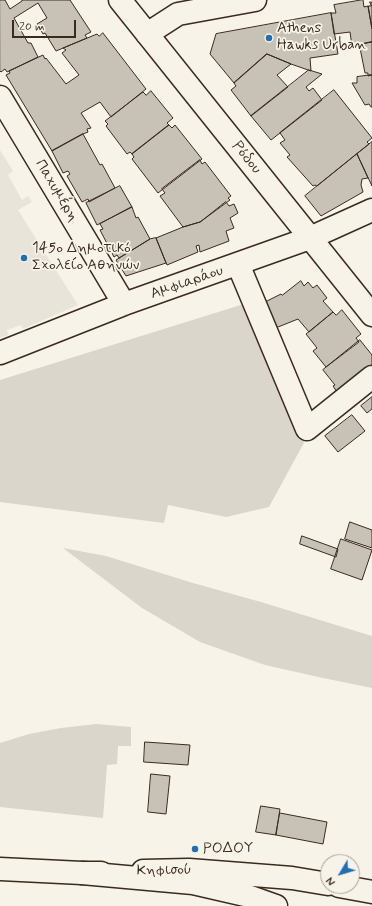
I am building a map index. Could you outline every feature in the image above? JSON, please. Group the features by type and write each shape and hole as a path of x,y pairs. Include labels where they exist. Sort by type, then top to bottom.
{"main road":[{"name":"Ρόδου","path":"120,0 372,315"},
{"path":"147,34 178,14 255,0"},
{"name":"Παχυμέρη","path":"0,97 124,304"},
{"name":"Αμφιαράου","path":"0,353 124,304 310,238 372,210"},
{"path":"238,264 307,429 372,377"},
{"name":"Κηφισού","path":"0,869 82,873 189,870 292,878 320,883"},
{"path":"82,873 193,883 245,895 276,906"},
{"path":"360,890 372,892"}],"shaded area":[{"name":"145ο Δημοτικό Σχολείο Αθηνών","path":"0,150 13,171 8,175 22,200 28,196 32,202 18,210 78,305 23,329 21,325 7,330 8,335 0,338"},
{"path":"247,303 306,439 269,507 226,517 168,505 164,523 0,502 0,380"},
{"path":"63,548 106,556 372,636 372,688 265,665 200,642 142,608"},
{"path":"96,724 131,727 131,746 118,746 117,764 107,765 103,818 0,807 0,743 29,734 61,728"}],"building":[{"path":"0,0 5,0 10,9 22,0 70,0 91,32 85,35 87,38 56,51 45,33 43,34 37,24 47,18 38,3 14,18 28,43 31,43 38,57 7,72 5,69 1,72"},
{"path":"363,0 364,7 368,6 372,29 372,42 352,46 350,32 334,34 331,13 336,13 334,5"},
{"path":"370,2 372,2 372,29 368,6 371,6"},
{"path":"331,13 338,54 310,58 311,71 267,54 234,83 210,54 216,34"},
{"path":"103,33 146,89 111,117 100,102 81,113 91,128 87,129 88,132 52,151 6,75 10,73 9,71 43,55 66,84 79,75 62,53 66,50 63,48 97,34 99,36"},
{"path":"372,42 372,75 368,76 368,73 365,73 360,48 363,48 362,44"},
{"path":"267,54 291,64 277,75 288,87 251,116 231,90 236,86 234,83"},
{"path":"309,70 322,74 306,87 309,91 313,88 322,100 271,140 251,116"},
{"path":"372,75 371,107 369,104 365,105 352,83 357,83 357,77"},
{"path":"334,90 372,138 367,142 369,144 317,186 313,186 287,157 290,155 280,143 285,140 280,133"},
{"path":"151,91 173,118 167,123 169,125 132,154 130,152 127,154 106,126 108,124 105,121 143,92 146,95"},
{"path":"169,125 172,128 175,125 202,159 158,193 132,159 134,157 132,154"},
{"path":"83,134 115,188 89,202 88,199 82,202 67,176 70,174 68,171 63,173 52,151"},
{"path":"372,142 372,186 357,154"},
{"path":"357,154 368,178 362,179 361,185 363,192 321,216 305,196"},
{"path":"200,160 202,164 205,162 231,196 228,198 230,200 200,222 183,227 160,196 165,193 162,189"},
{"path":"120,186 132,207 97,225 86,203"},
{"path":"226,202 229,206 234,204 238,213 230,218 234,228 226,231 229,241 200,252 199,245 196,246 198,252 167,265 156,238 200,222"},
{"path":"132,207 136,218 138,217 150,239 119,258 117,255 114,257 100,230 103,229 100,224"},
{"path":"156,238 166,263 126,276 116,260 150,239"},
{"path":"301,281 304,286 308,282 313,288 317,285 327,298 323,301 333,312 309,332 298,319 273,329 261,304 281,294 282,295"},
{"path":"342,310 361,334 356,338 359,342 326,367 313,351 317,348 306,334 333,312 336,315"},
{"path":"360,340 372,355 372,368 339,395 333,386 335,385 323,370"},
{"path":"372,397 372,409 367,413 361,406"},
{"path":"352,415 365,431 338,452 325,436"},
{"path":"350,522 372,530 372,548 345,539"},
{"path":"302,536 338,549 336,557 300,544"},
{"path":"341,539 372,550 362,580 331,569"},
{"path":"145,742 190,745 188,765 144,762"},
{"path":"151,774 170,776 166,814 148,812"},
{"path":"261,806 280,809 276,835 256,832"},
{"path":"280,813 327,822 323,844 276,835"}],"place":[{"name":"Athens Hawks Urban","path":"269,38"},
{"name":"145ο Δημοτικό Σχολείο Αθηνών","path":"24,258"},
{"name":"ΡΟΔΟΥ","path":"195,849"}]}
